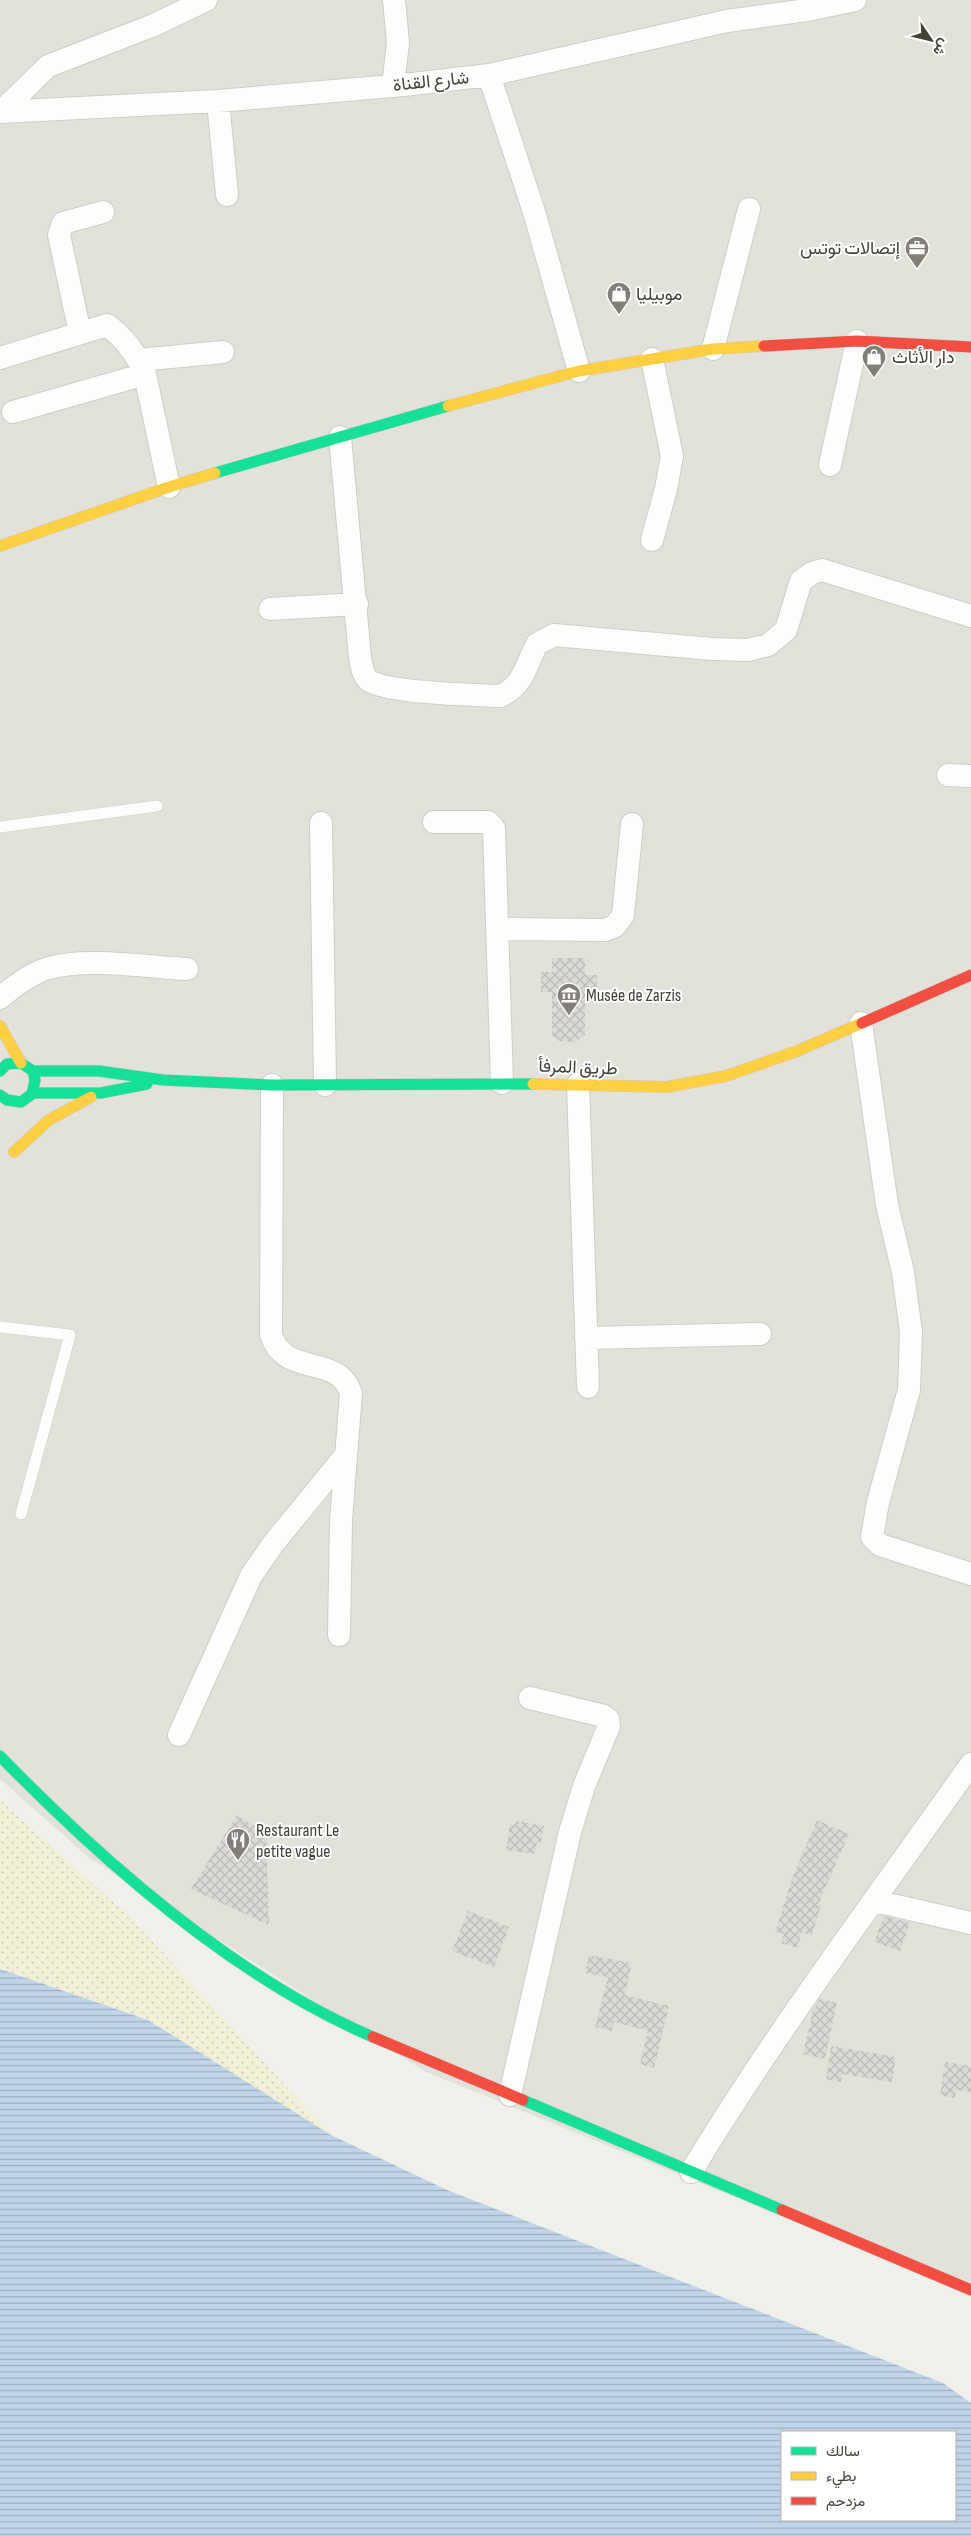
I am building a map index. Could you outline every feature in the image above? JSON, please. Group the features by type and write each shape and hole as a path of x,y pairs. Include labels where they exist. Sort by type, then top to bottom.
{"street":[{"path":"1,111 48,66 154,25 206,0"},
{"path":"393,85 398,43 394,0"},
{"name":"شارع القناة","path":"1,111 218,101 489,75 727,21 806,5 855,0"},
{"path":"489,75 535,215 579,371"},
{"path":"218,101 227,195"},
{"path":"714,349 750,209"},
{"path":"80,333 59,235 63,223 103,212"},
{"path":"0,358 107,325 123,337 142,367 169,487"},
{"path":"830,465 857,341"},
{"path":"0,546 169,487 340,437 579,371 714,349 857,341 971,347"},
{"path":"13,412 142,367 223,352"},
{"path":"652,359 672,456 666,489 652,540"},
{"path":"340,437 363,673 373,683 393,688 500,696 509,692 518,684 525,674 537,644 554,635 712,649 748,650 768,645 786,630 801,580 812,573 822,570 971,616"},
{"path":"270,609 357,604"},
{"path":"948,775 971,776"},
{"path":"434,822 488,822 494,828 499,929 502,1082"},
{"path":"321,823 325,1085"},
{"path":"499,929 605,930 615,926 623,915 632,824"},
{"path":"0,998 17,984 48,968 78,963 186,969"},
{"name":"طريق المرفأ","path":"163,1080 272,1085 502,1082 666,1088 726,1076 797,1051 971,976"},
{"path":"861,1023 887,1205 903,1272 911,1332 909,1390 878,1502 872,1537 880,1545 971,1574"},
{"path":"0,1026 21,1063 33,1071 99,1071 163,1080"},
{"path":"0,1071 7,1064 21,1063"},
{"path":"5,1164 22,1140 30,1116 32,1096 37,1086 33,1071"},
{"path":"0,1095 14,1103 23,1102 32,1096 101,1093 163,1080"},
{"path":"578,1084 588,1387"},
{"path":"272,1085 271,1335 275,1346 282,1355 331,1371 348,1383 351,1393 341,1520 339,1635"},
{"path":"14,1152 32,1133 53,1116 76,1103 101,1093"},
{"path":"586,1338 760,1334"},
{"path":"179,1735 251,1576 273,1544 345,1456"},
{"path":"510,2095 570,1832 584,1786 609,1726 608,1719 604,1716 530,1698"},
{"path":"0,1756 35,1794 96,1850 202,1934 271,1982 353,2028 971,2290"},
{"path":"691,2172 718,2127 812,1989 971,1764"},
{"path":"875,1901 971,1924"}],"lane":[{"path":"0,827 157,806"},
{"path":"0,1327 70,1335 21,1514"}],"shaded area":[{"path":"0,0 971,0 971,2293 426,2072 88,1857 0,1779"}],"sand":[{"path":"0,1800 131,1918 331,2135 148,2020 0,1969"}],"water":[{"path":"0,1969 148,2020 331,2135 447,2190 943,2383 971,2403 971,2536 0,2536"}],"building":[{"name":"Musée de Zarzis","path":"552,958 585,958 585,975 597,975 597,998 585,998 585,1035 576,1042 560,1041 552,1036 552,992 541,992 541,972 552,972"},
{"name":"Restaurant Le petite vague","path":"237,1815 266,1832 269,1925 191,1889"},
{"path":"817,1820 849,1834 818,1905 821,1905 812,1936 802,1932 797,1948 781,1943 784,1934 775,1932 793,1876"},
{"path":"516,1821 544,1826 541,1843 537,1842 535,1854 506,1850 510,1824 515,1825"},
{"path":"468,1911 509,1927 494,1967 452,1951"},
{"path":"884,1916 910,1923 900,1951 874,1942"},
{"path":"589,1955 632,1963 625,1995 669,2006 654,2068 640,2064 648,2031 614,2022 612,2031 595,2027 608,1977 585,1973"},
{"path":"820,1999 837,2003 825,2059 803,2054 813,2010"},
{"path":"831,2046 896,2057 892,2082 842,2074 841,2082 826,2079"},
{"path":"945,2062 971,2066 971,2092 956,2090 955,2098 940,2095"}],"traffic: fast":[{"path":"215,473 448,406"},
{"path":"0,1071 7,1064 21,1063 33,1071 35,1080 32,1094 21,1102 7,1100 0,1095"},
{"path":"33,1071 99,1071 163,1080 272,1085 533,1084"},
{"path":"34,1093 101,1093 147,1084"},
{"path":"0,1756 83,1837 174,1915 271,1983 322,2012 373,2037"},
{"path":"523,2100 782,2210"}],"traffic: slow":[{"path":"448,406 579,371 713,349 764,346"},
{"path":"0,546 169,487 215,473"},
{"path":"533,1084 667,1087 726,1076 797,1051 862,1023"},
{"path":"0,1026 21,1063"},
{"path":"14,1152 49,1120 91,1097"}],"traffic: jam":[{"path":"764,346 857,341 971,347"},
{"path":"862,1023 971,975"},
{"path":"373,2037 523,2100"},
{"path":"782,2210 971,2290"}],"place":[{"name":"إتصالات توتس","path":"917,269"},
{"name":"موبيليا","path":"619,315"},
{"name":"دار الأثاث","path":"874,378"},
{"name":"Musée de Zarzis","path":"569,1016"},
{"name":"Restaurant Le petite vague","path":"238,1861"}]}
